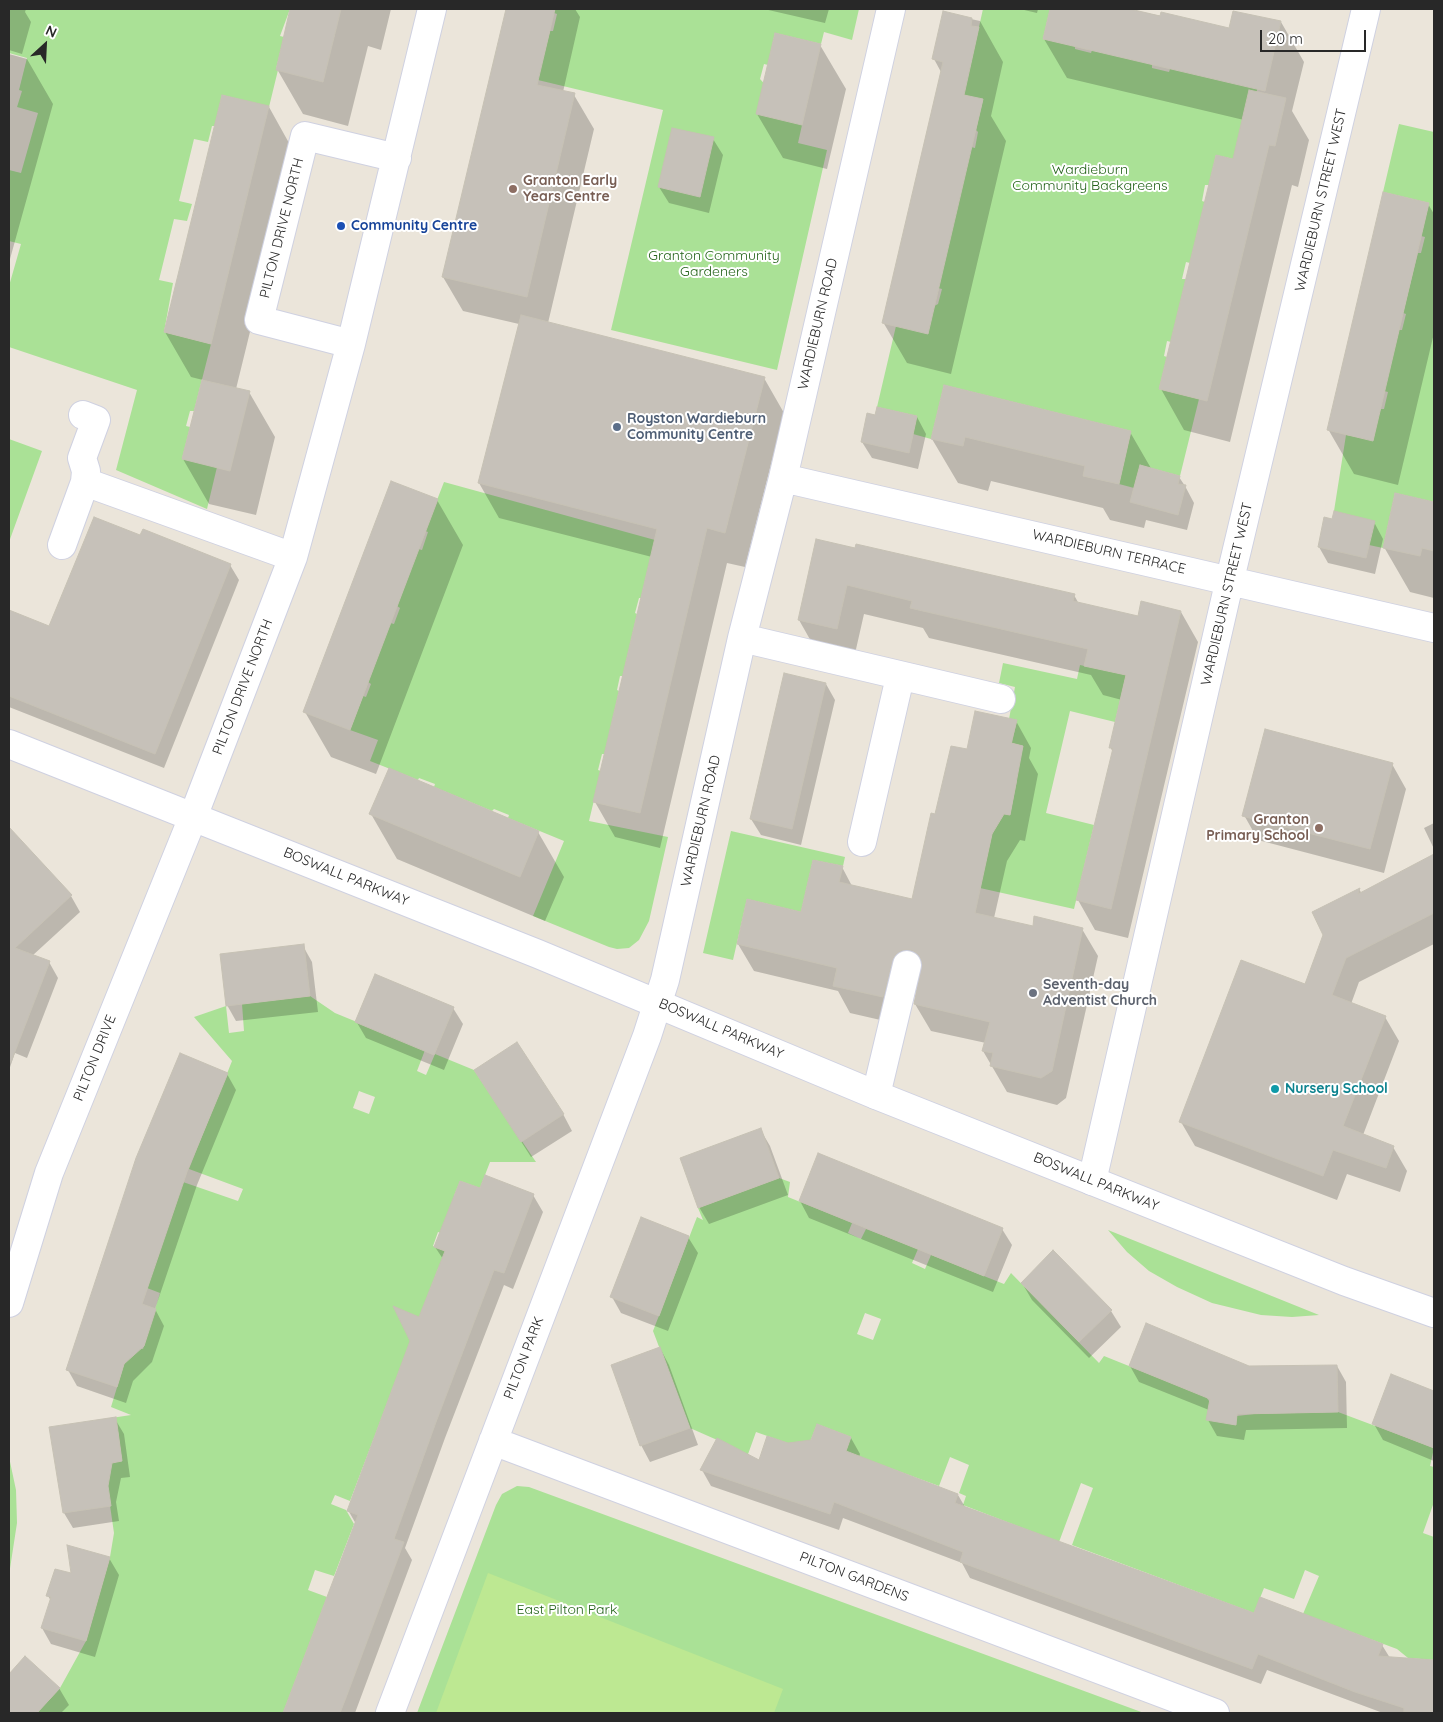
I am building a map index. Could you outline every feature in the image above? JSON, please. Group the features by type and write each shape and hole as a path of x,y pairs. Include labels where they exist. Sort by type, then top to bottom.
{"street":[{"name":"PILTON DRIVE NORTH","path":"193,817 293,557 351,344 432,9"},
{"name":"WARDIEBURN ROAD","path":"658,1002 665,980 742,638 782,478 891,9"},
{"name":"WARDIEBURN STREET WEST","path":"1092,1181 1230,580 1366,9"},
{"name":"PILTON DRIVE NORTH","path":"351,344 259,320 305,136 397,158"},
{"path":"62,545 85,482 86,471 82,458 96,420 83,415"},
{"name":"WARDIEBURN TERRACE","path":"782,478 1434,628"},
{"path":"85,482 293,557"},
{"path":"742,638 900,677 1001,699"},
{"path":"862,842 900,677"},
{"name":"BOSWALL PARKWAY","path":"9,744 658,1002 876,1095 1344,1281 1434,1313"},
{"name":"PILTON DRIVE","path":"9,1303 49,1173 193,817"},
{"path":"876,1095 907,965"},
{"name":"PILTON PARK","path":"390,1713 492,1441 648,1036 658,1002"},
{"name":"PILTON GARDENS","path":"492,1441 1215,1713"}],"green space":[{"path":"9,9 290,9 280,36 284,37 269,107 222,95 215,126 212,126 208,142 194,139 179,201 192,204 187,221 174,219 159,280 173,283 164,332 211,344 194,411 190,411 186,426 190,427 182,459 217,467 207,509 116,470 137,390 9,347 9,286 21,244 9,241 9,170 21,173 38,113 17,107 22,91 19,90 27,58 9,53"},
{"name":"Granton Community Gardeners","path":"555,9 859,9 852,40 824,32 821,44 775,33 768,65 764,64 760,79 802,125 798,143 827,150 777,370 611,330 663,110 492,69 496,52 542,62 550,31 553,31 557,14 554,13"},
{"name":"Wardieburn Community Backgreens","path":"983,9 1050,9 1043,39 1075,46 1075,49 1091,53 1092,50 1152,64 1152,68 1169,72 1170,69 1265,56 1255,99 1254,164 1216,155 1209,185 1205,185 1202,201 1205,202 1190,263 1186,262 1182,279 1186,279 1171,342 1167,341 1164,356 1167,357 1159,389 1199,399 1180,476 1140,465 1134,488 1119,484 1131,431 944,385 931,439 913,434 917,416 877,407 896,326 938,304 942,289 938,288 971,147 975,148 978,132 976,130 983,100 949,91 970,67"},
{"path":"1399,124 1434,132 1434,502 1395,493 1383,548 1369,545 1334,511 1346,435 1373,440 1380,409 1384,409 1388,392 1384,391 1399,330 1402,330 1406,314 1403,313 1418,253 1421,253 1425,237 1421,236 1429,203 1383,192"},
{"path":"9,439 42,451 9,542"},
{"path":"444,482 655,540 641,598 639,598 635,613 637,614 623,676 620,676 617,690 619,691 605,754 602,754 598,770 601,771 589,821 668,837 649,921 639,940 629,948 617,949 609,947 533,916 564,841 508,818 509,815 494,809 492,811 434,787 435,784 419,778 418,780 370,761 378,740 350,730 363,696 366,697 371,684 368,682 390,623 394,624 400,608 397,606 418,549 422,550 428,532 425,531"},
{"path":"1003,663 1077,679 1080,665 1126,675 1115,722 1070,711 1046,813 1094,825 1074,909 980,888 997,812 1010,815 1017,781 1004,777 1018,768 1023,746 1012,743 1017,720 1009,719 1015,687 999,683"},
{"path":"731,831 845,857 843,866 813,860 801,912 747,899 733,960 703,953"},
{"path":"310,996 335,1013 425,1050 417,1071 426,1075 435,1054 474,1070 536,1162 490,1162 480,1188 460,1181 454,1196 474,1204 460,1240 438,1232 433,1246 454,1255 438,1269 350,1501 335,1495 331,1504 346,1510 354,1524 334,1576 315,1570 308,1590 327,1597 283,1713 37,1713 60,1688 86,1641 110,1557 114,1533 104,1464 122,1461 118,1432 98,1420 131,1415 111,1407 130,1345 143,1349 160,1293 147,1288 183,1182 238,1201 243,1189 189,1169 232,1061 194,1017 226,1006 229,1033 244,1031 242,1004","holes":["359,1091 375,1097 369,1114 353,1108"]},
{"path":"779,1178 790,1182 788,1197 852,1223 848,1233 861,1239 866,1229 918,1249 912,1263 925,1269 931,1255 1004,1284 1011,1273 1099,1363 1104,1356 1206,1397 1226,1423 1235,1425 1237,1416 1254,1414 1338,1412 1434,1448 1430,1466 1434,1467 1434,1502 1423,1533 1434,1537 1434,1660 1408,1658 1397,1649 1303,1614 1319,1576 1305,1570 1294,1599 1264,1588 1254,1613 1072,1545 1093,1488 1081,1483 1059,1542 963,1505 966,1496 959,1493 969,1465 950,1457 939,1486 868,1460 842,1463 851,1437 817,1424 807,1450 756,1432 738,1482 733,1447 690,1428 653,1331 697,1217 703,1220 698,1208","holes":["865,1313 881,1319 873,1340 857,1334"]},
{"path":"1108,1230 1319,1315 1292,1317 1261,1315 1212,1303 1177,1287 1149,1271 1127,1252"},
{"path":"9,1457 16,1490 17,1523 9,1575"},
{"name":"East Pilton Park","path":"517,1486 529,1487 1144,1713 417,1713 496,1505 502,1494"},
{"path":"488,1573 783,1689 774,1713 436,1713"}],"building":[{"path":"290,9 341,9 323,82 276,70"},
{"path":"506,9 555,9 537,85 575,93 527,297 442,277"},
{"path":"1050,9 1130,9 1160,16 1161,12 1229,28 1233,11 1281,21 1265,91 1043,39"},
{"path":"943,11 972,18 971,26 979,27 964,95 983,99 928,334 882,323 943,62 932,59"},
{"path":"775,33 821,44 802,125 756,114"},
{"path":"1249,90 1286,98 1275,146 1269,145 1207,401 1159,389 1216,155 1233,159"},
{"path":"222,95 269,106 211,344 164,332"},
{"path":"672,128 714,137 700,197 658,187"},
{"path":"1383,192 1429,203 1373,441 1327,430"},
{"path":"521,315 765,377 725,533 707,528 640,813 593,802 657,529 478,483"},
{"path":"202,380 250,391 230,471 182,459"},
{"path":"944,385 1131,431 1119,484 1083,476 1085,466 965,437 963,446 931,439"},
{"path":"877,407 917,416 909,453 861,442 867,413 875,415"},
{"path":"1140,465 1180,476 1178,484 1186,485 1178,515 1130,502"},
{"path":"391,481 438,499 350,730 303,712"},
{"path":"1395,493 1434,502 1434,551 1422,548 1420,556 1383,548"},
{"path":"1334,511 1375,521 1366,558 1318,547 1324,517 1332,519"},
{"path":"94,517 140,535 143,529 231,564 155,754 9,696 9,610 49,626"},
{"path":"816,539 855,548 856,544 1075,594 1073,601 1138,616 1141,601 1181,611 1111,909 1076,900 1113,748 1109,748 1126,675 1084,666 1088,649 910,608 912,601 847,585 837,629 798,620"},
{"path":"784,673 826,683 792,829 750,819"},
{"path":"975,711 1017,720 1011,743 1023,746 1010,815 1004,814 992,834 975,913 1033,926 1034,916 1083,928 1052,1071 1041,1078 990,1066 993,1053 982,1051 990,1022 914,1004 922,961 918,954 911,950 902,950 895,955 883,997 833,986 837,968 737,944 747,899 801,912 813,860 843,866 839,882 912,899 931,813 935,814 951,746 967,749"},
{"path":"1265,729 1393,763 1370,849 1242,816"},
{"path":"389,768 539,831 520,877 369,814"},
{"path":"9,827 72,895 15,948 50,961 11,1062 9,1062"},
{"name":"Nursery School","path":"1434,854 1434,913 1346,958 1332,995 1386,1016 1343,1126 1394,1146 1386,1168 1333,1150 1323,1176 1179,1122 1241,960 1305,984 1323,935 1312,912 1360,888 1358,894"},
{"path":"304,944 310,996 226,1006 220,954"},
{"path":"375,974 454,1007 434,1055 355,1022"},
{"path":"517,1042 564,1114 521,1142 474,1070"},
{"path":"180,1053 228,1073 188,1169 142,1304 156,1309 144,1346 124,1364 117,1387 66,1370 136,1158"},
{"path":"761,1128 779,1178 698,1208 680,1158"},
{"path":"818,1153 1003,1228 984,1276 799,1201"},
{"path":"485,1175 534,1194 504,1273 494,1270 436,1422 394,1539 404,1542 347,1695 340,1713 283,1713 358,1515 347,1511 410,1341 393,1306 419,1317 445,1251 434,1247 460,1181 480,1188"},
{"path":"641,1217 689,1236 659,1316 610,1297"},
{"path":"1053,1250 1112,1310 1079,1342 1021,1283"},
{"path":"1146,1323 1249,1366 1337,1365 1338,1412 1237,1414 1236,1425 1206,1420 1210,1399 1129,1366"},
{"path":"660,1347 690,1428 640,1446 611,1365"},
{"path":"1391,1374 1434,1391 1434,1448 1372,1424"},
{"path":"116,1417 122,1461 112,1463 108,1486 111,1506 63,1513 49,1427"},
{"path":"817,1424 851,1437 846,1451 958,1494 955,1503 1254,1613 1260,1597 1383,1644 1378,1656 1434,1660 1434,1713 1404,1712 1404,1708 1355,1692 1258,1654 1252,1669 960,1562 963,1552 834,1502 830,1514 700,1470 717,1438 759,1460 767,1436 788,1443 811,1440"},
{"path":"67,1545 110,1557 86,1641 41,1628 51,1597 46,1596 55,1569 71,1573"},
{"path":"25,1656 60,1688 37,1713 9,1713 9,1674"}],"place":[{"name":"Granton Early Years Centre","path":"513,189"},
{"name":"Community Centre","path":"341,226"},
{"name":"Royston Wardieburn Community Centre","path":"617,427"},
{"name":"Granton Primary School","path":"1319,828"},
{"name":"Seventh-day Adventist Church","path":"1033,993"},
{"name":"Nursery School","path":"1275,1089"}]}
